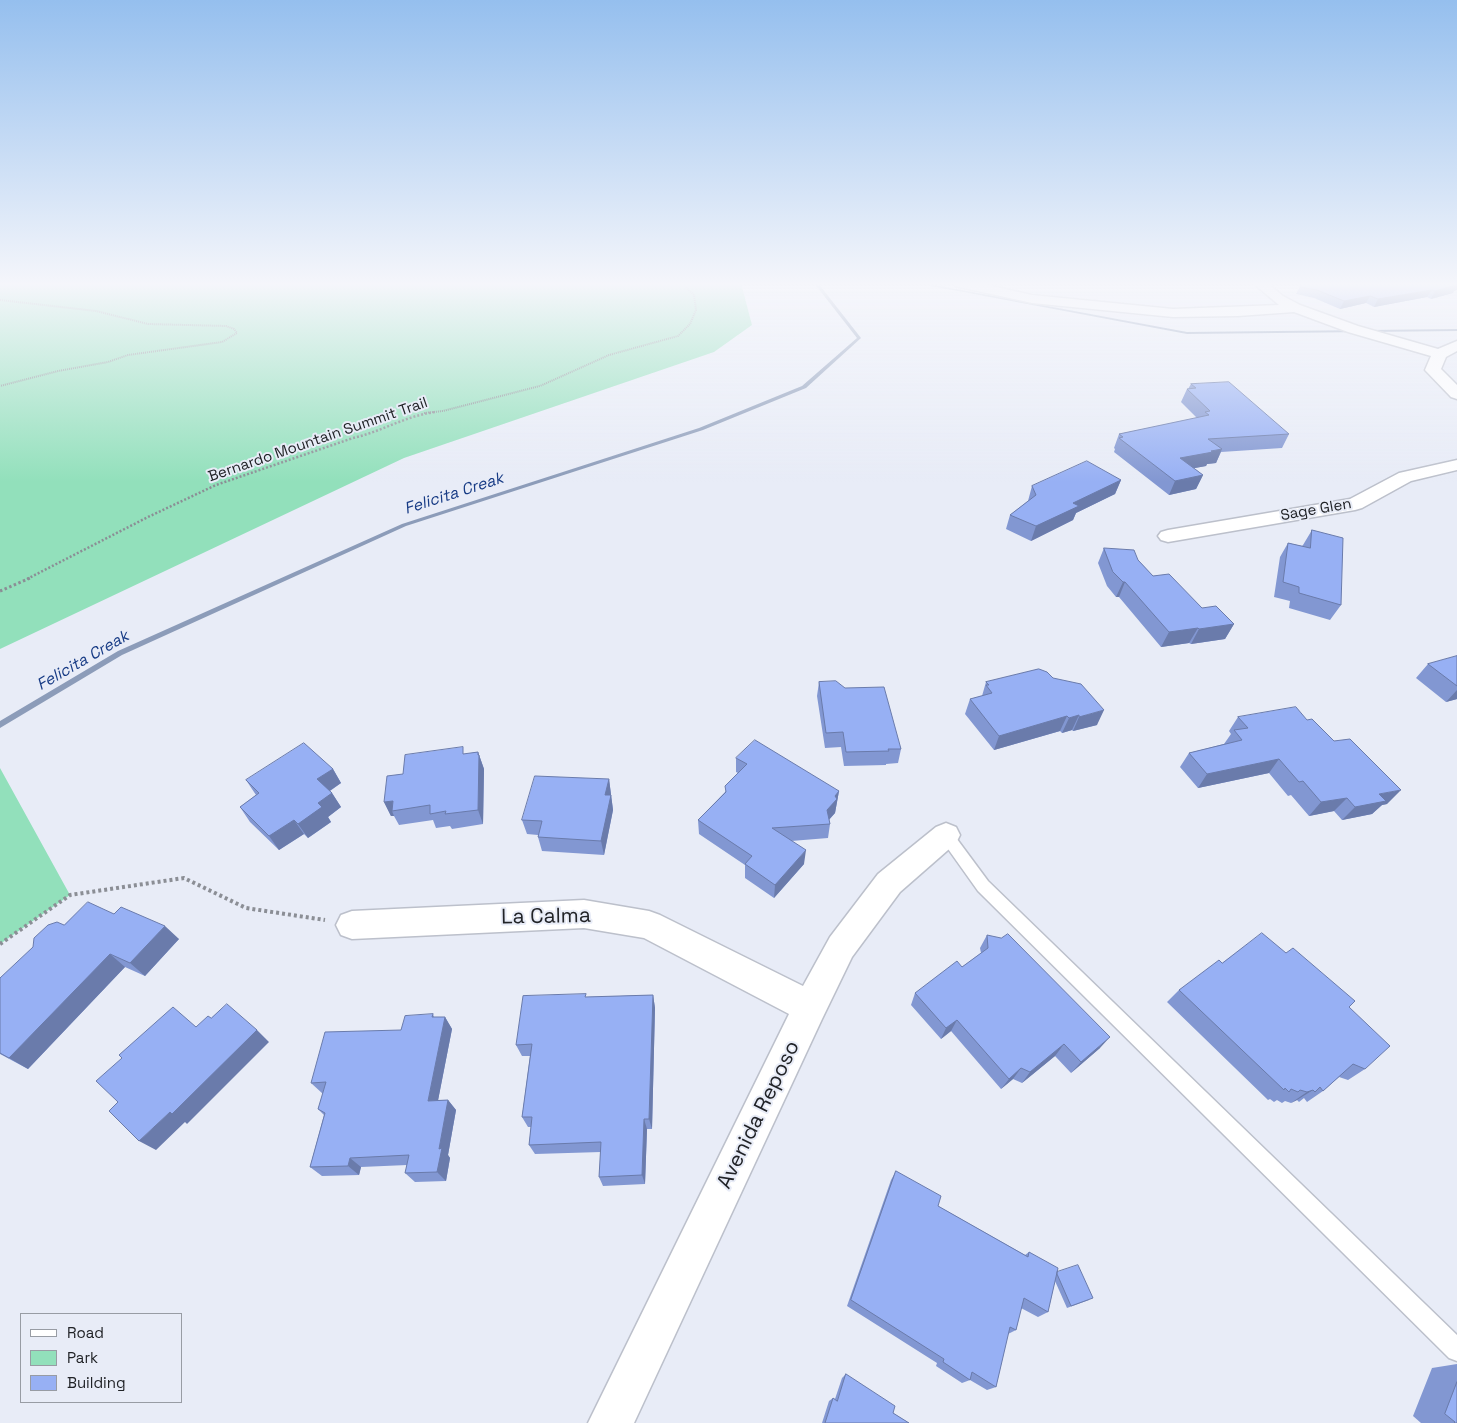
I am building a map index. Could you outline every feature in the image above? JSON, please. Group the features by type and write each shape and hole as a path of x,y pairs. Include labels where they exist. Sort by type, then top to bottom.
{"street":[{"path":"1423,349 1439,354 1448,349"},
{"path":"1439,354 1433,370 1457,394"},
{"name":"Sage Glen","path":"1168,536 1355,504 1405,477 1457,465"},
{"name":"Avenida Reposo","path":"611,1423 810,1007 841,947 889,883 946,835"},
{"name":"La Calma","path":"352,924 584,914 649,925 810,1007"}],"lane":[{"path":"946,835 983,886 1457,1350"}],"path":[{"path":"0,386 58,371 108,362 128,355 175,349"},
{"name":"Bernardo Mountain Summit Trail","path":"0,591 39,574 148,517 216,485 353,438 372,434 424,413 443,411 540,386 609,355 629,349"},
{"path":"0,944 70,895 184,878 246,908 352,924"}],"green space":[{"path":"0,349 718,349 404,458 0,649"},
{"path":"0,768 70,895 0,944"}],"building":[{"path":"1229,382 1289,434 1208,439 1222,449 1180,458 1203,475 1175,481 1119,438 1123,437 1119,434 1209,415 1205,412 1210,411 1187,389 1196,388 1191,384"},
{"path":"1087,461 1121,480 1073,503 1079,506 1036,526 1010,515 1036,495 1032,486"},
{"path":"1312,530 1343,538 1341,605 1299,593 1299,587 1283,582 1288,543 1310,548"},
{"path":"1104,548 1134,550 1138,560 1153,576 1169,574 1202,608 1216,606 1234,624 1169,632 1125,582 1113,572"},
{"path":"1457,656 1457,686 1428,664"},
{"path":"1039,669 1047,672 1053,678 1081,684 1104,710 1079,717 1079,715 1069,718 1067,716 999,736 970,699 992,693 986,682"},
{"path":"836,681 845,688 884,687 901,749 846,752 843,732 826,733 819,682"},
{"path":"1296,707 1307,720 1312,719 1334,741 1350,739 1401,790 1379,794 1386,801 1355,807 1347,798 1321,802 1303,781 1299,782 1279,759 1207,774 1189,753 1242,740 1234,730 1248,728 1238,717"},
{"path":"755,740 839,791 835,796 837,799 827,810 830,824 772,828 806,850 775,885 745,864 752,856 698,820 726,792 725,786 747,764 736,758"},
{"path":"304,743 333,769 317,779 332,793 318,803 322,807 298,824 294,820 269,836 240,807 259,793 246,780"},
{"path":"463,747 463,754 478,752 479,755 478,810 445,814 446,811 430,814 430,805 392,811 393,801 384,802 387,776 403,774 405,755"},
{"path":"535,776 609,779 605,795 611,795 601,841 538,837 542,821 522,820"},
{"path":"88,902 114,914 121,907 165,926 130,963 110,954 9,1058 0,1053 0,978 33,947 34,938 48,925 57,922 64,925"},
{"path":"1262,933 1286,953 1293,948 1355,1001 1349,1007 1390,1046 1365,1069 1353,1064 1323,1091 1320,1087 1315,1092 1313,1090 1307,1092 1300,1090 1298,1092 1291,1089 1289,1092 1285,1088 1284,1090 1179,990 1219,960 1222,963"},
{"path":"1008,934 1110,1037 1081,1062 1064,1044 1030,1072 1021,1068 1009,1079 957,1020 946,1028 915,993 957,961 962,967 988,948 987,935 1001,938"},
{"path":"586,994 585,997 653,995 649,1119 644,1119 642,1175 599,1177 601,1142 529,1145 532,1117 522,1117 532,1044 516,1045 523,996"},
{"path":"227,1004 257,1030 172,1114 170,1112 139,1141 109,1111 118,1102 96,1081 122,1058 119,1055 173,1007 196,1027 208,1016 211,1018"},
{"path":"433,1014 432,1017 445,1017 428,1101 448,1100 437,1172 405,1173 409,1155 350,1158 348,1166 310,1167 325,1113 318,1109 326,1082 311,1083 325,1032 401,1030 405,1016"},
{"path":"896,1171 941,1196 938,1206 1028,1257 1029,1252 1058,1268 1048,1312 1024,1298 1016,1330 1010,1327 996,1387 972,1372 970,1380 943,1362 944,1359 851,1300"},
{"path":"1078,1265 1093,1298 1071,1306 1057,1272"},
{"path":"846,1374 895,1406 893,1413 909,1423 825,1423 833,1398 837,1401"},
{"path":"1457,1382 1457,1423 1454,1423 1445,1414"}],"waterway":[{"name":"Felicita Creak","path":"0,725 120,653 404,525 701,429 804,387 846,349"}]}
